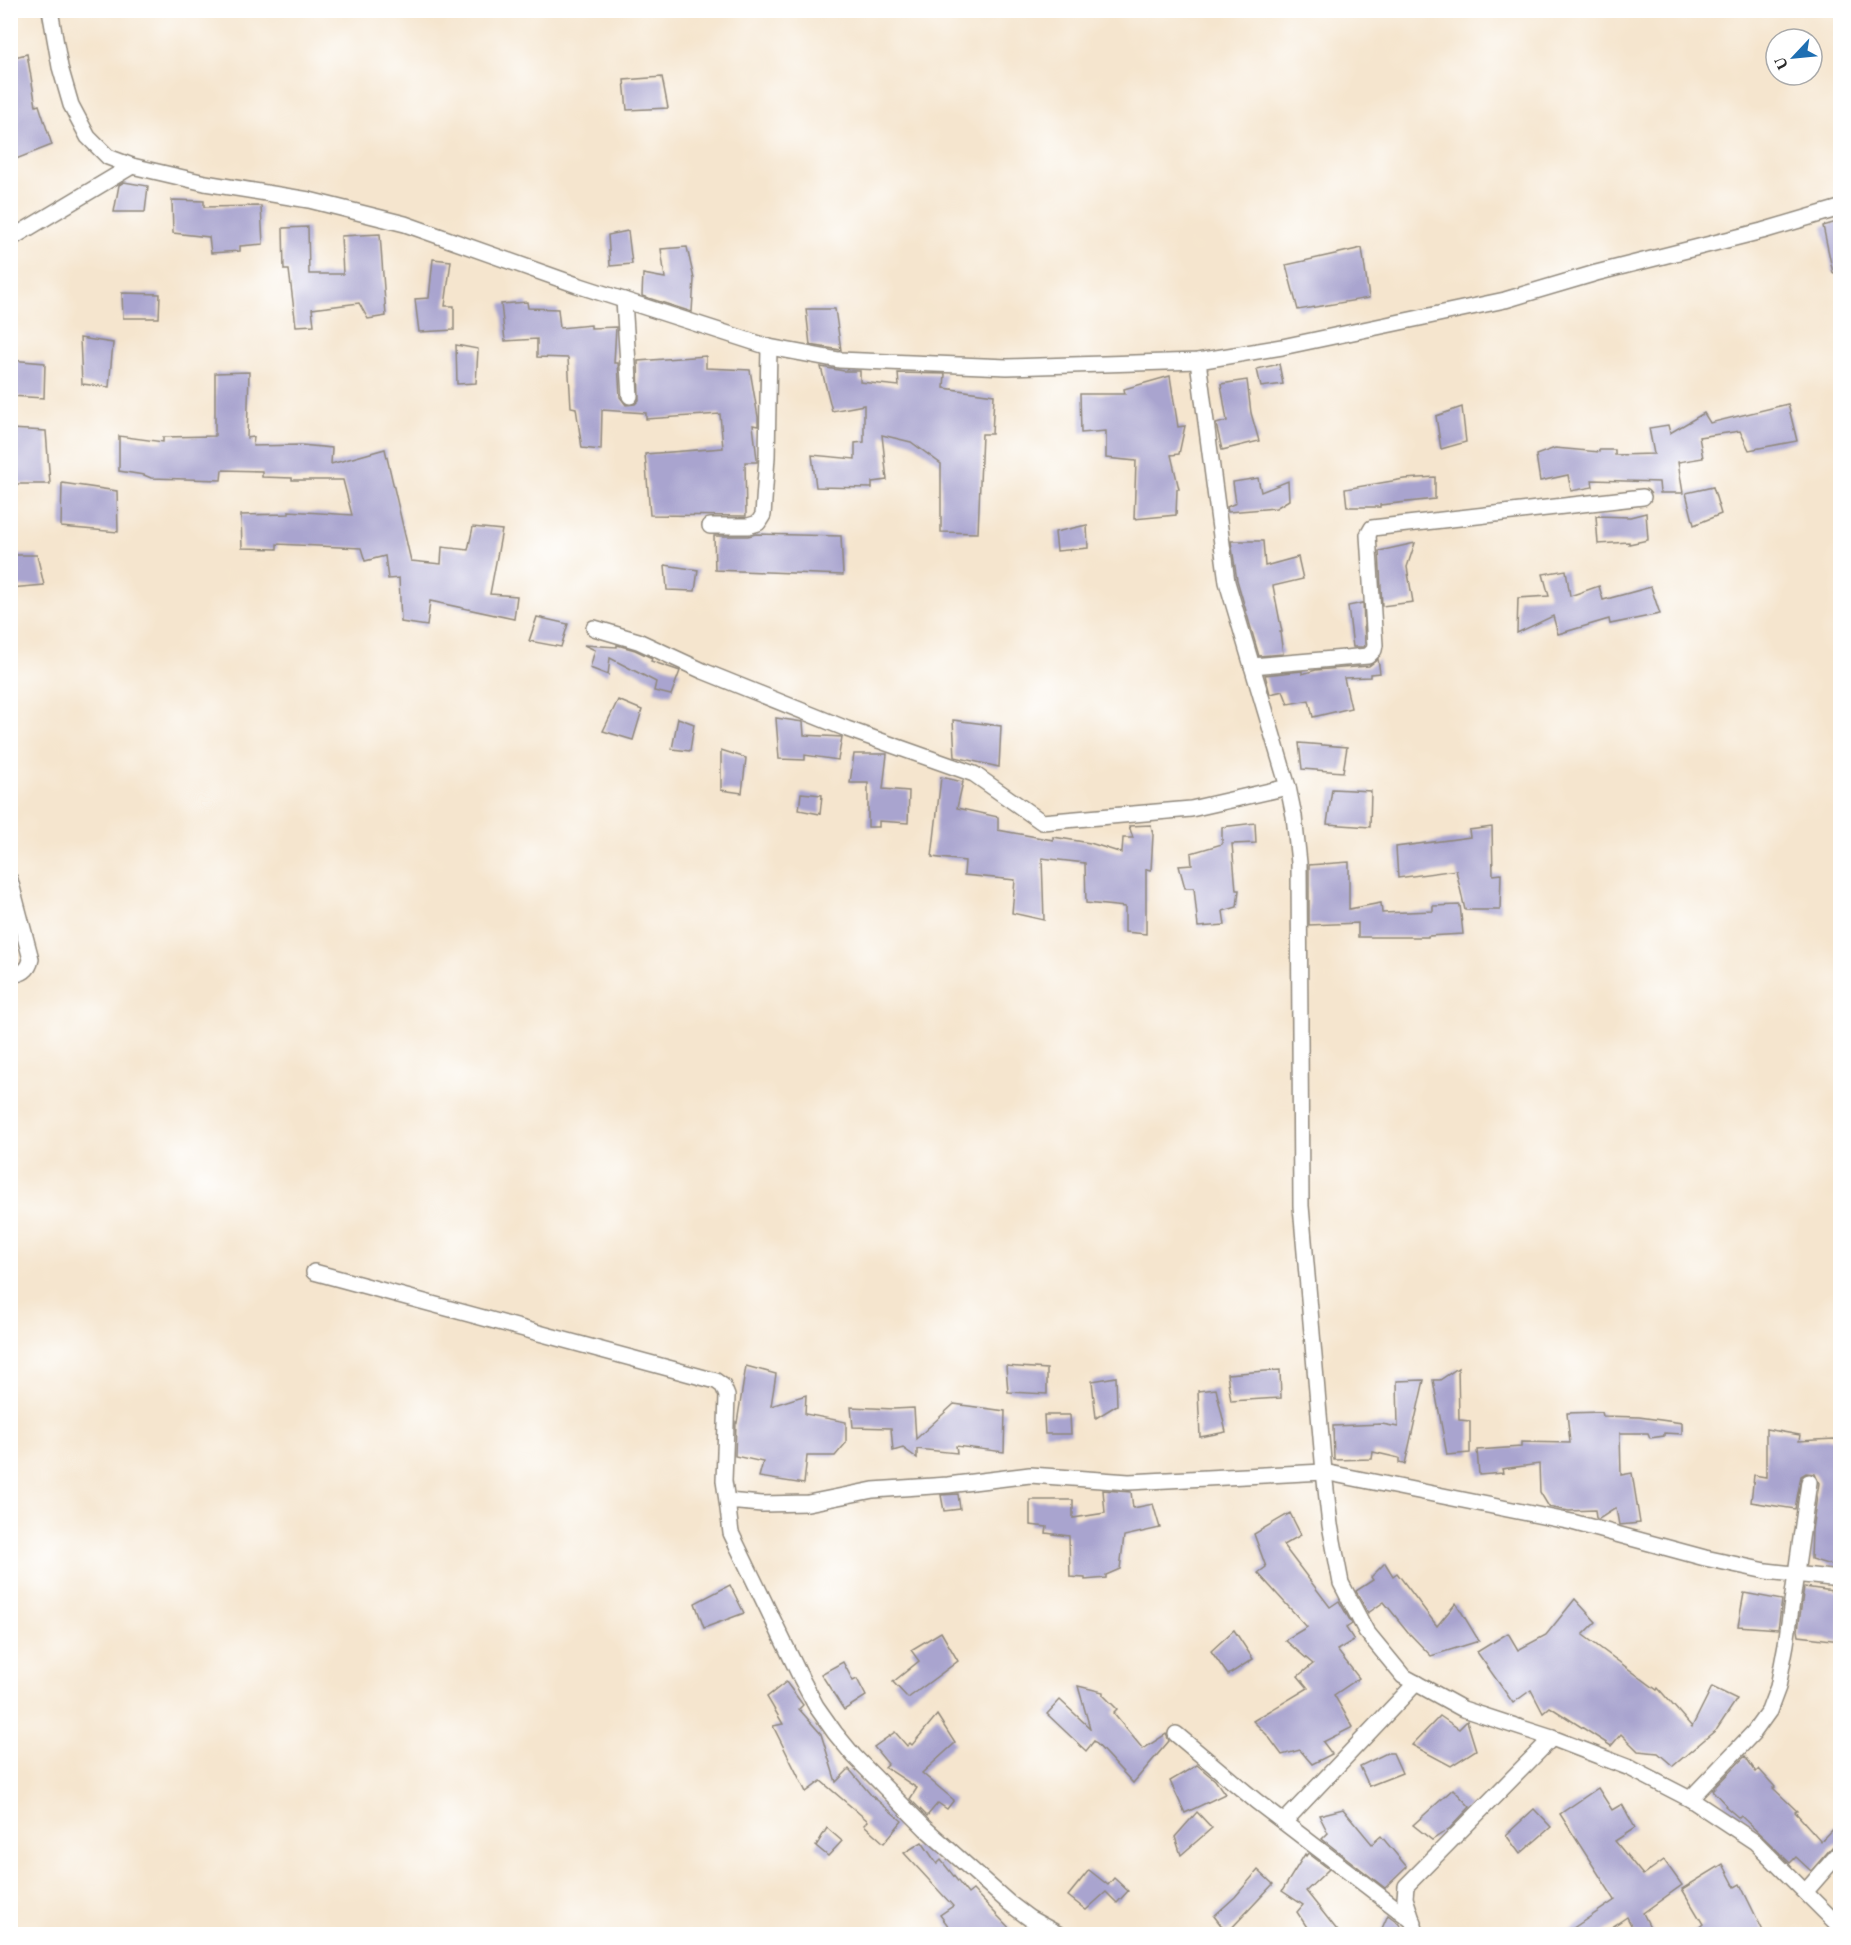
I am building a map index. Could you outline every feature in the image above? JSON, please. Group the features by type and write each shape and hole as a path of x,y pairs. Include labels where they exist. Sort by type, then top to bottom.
{"street":[{"path":"50,10 60,67 71,105 88,137 108,157 132,166 205,183 309,200 405,224 624,300 769,347 838,360 1007,367 1198,361 1282,347 1505,300 1596,273 1762,231 1840,208"},
{"path":"10,239 132,166"},
{"path":"624,300 630,396"},
{"path":"710,526 748,526 758,523 763,515 767,457 769,347"},
{"path":"1198,361 1224,567 1288,787 1294,816 1299,863 1301,1206 1324,1472 1330,1525 1341,1583 1366,1631 1403,1676 1463,1708 1552,1738 1630,1768 1690,1799 1755,1842 1840,1927"},
{"path":"1252,666 1371,654 1375,645 1368,535 1372,528 1643,497"},
{"path":"594,628 638,640 703,671 847,729 974,774 1042,822 1191,809 1288,787"},
{"path":"10,880 31,959 29,967 24,972 10,974"},
{"path":"314,1272 716,1381 723,1386 727,1396 724,1480 731,1533 816,1706 854,1756 934,1837 1009,1903 1058,1935"},
{"path":"727,1501 762,1504 808,1503 873,1490 948,1485 1022,1475 1130,1482 1324,1472 1572,1522 1705,1558 1766,1571 1840,1579"},
{"path":"1690,1799 1754,1732 1769,1711 1778,1687 1809,1482"},
{"path":"1284,1822 1416,1683"},
{"path":"1176,1734 1414,1928"},
{"path":"1414,1928 1405,1898 1406,1886 1552,1738"},
{"path":"1806,1891 1840,1851"}],"building":[{"path":"27,54 36,106 39,105 52,145 11,161 10,58"},
{"path":"662,77 668,108 627,110 624,80"},
{"path":"124,182 148,186 145,212 114,212 119,185"},
{"path":"172,200 204,201 204,207 261,206 263,244 240,246 240,251 211,253 209,237 173,233"},
{"path":"1840,221 1840,272 1833,273 1823,226"},
{"path":"308,227 309,274 343,274 341,236 380,234 386,316 368,319 359,303 312,309 314,325 296,326 289,270 284,270 283,228"},
{"path":"628,231 632,264 610,266 608,235"},
{"path":"687,247 694,279 692,312 642,296 643,274 665,278 661,249"},
{"path":"1362,248 1369,298 1298,310 1286,265"},
{"path":"433,259 451,261 445,306 454,306 454,330 419,332 415,299 429,298"},
{"path":"122,293 160,294 159,318 123,318"},
{"path":"527,302 528,308 558,309 560,328 591,325 591,328 616,327 614,363 618,363 620,397 626,405 635,404 639,400 638,361 706,356 706,368 750,370 758,426 753,425 757,462 745,462 746,516 650,515 645,454 723,448 720,414 646,419 646,413 602,410 601,450 582,448 576,408 571,407 568,358 537,357 537,339 505,341 501,304"},
{"path":"806,309 835,309 841,350 810,345"},
{"path":"80,338 113,343 109,387 82,384"},
{"path":"456,345 478,349 476,383 457,384"},
{"path":"10,360 45,363 44,398 10,396"},
{"path":"1279,364 1283,384 1261,387 1257,369"},
{"path":"821,367 860,371 860,382 899,386 898,373 945,374 944,388 994,395 992,434 982,434 978,533 941,532 941,464 911,442 882,435 887,480 872,482 872,488 816,487 812,455 855,459 855,443 864,442 864,405 832,411"},
{"path":"249,372 247,438 254,437 253,446 301,445 332,448 331,464 385,449 411,561 441,564 442,547 468,550 473,527 502,530 490,594 517,596 514,619 430,601 427,626 401,622 399,578 388,579 385,556 365,561 361,548 277,544 277,549 242,548 241,515 289,514 289,511 352,515 343,480 292,480 292,478 262,477 262,471 222,470 221,480 151,478 119,471 119,436 163,442 163,437 215,436 215,373"},
{"path":"1170,376 1178,427 1185,426 1179,454 1171,455 1179,489 1177,489 1176,515 1134,519 1136,461 1106,458 1106,431 1081,433 1080,394 1125,394 1124,389"},
{"path":"1247,380 1251,413 1259,441 1222,450 1216,424 1227,421 1221,384"},
{"path":"1788,404 1797,441 1749,450 1740,431 1699,437 1703,458 1678,462 1683,493 1660,493 1659,482 1592,480 1593,487 1571,491 1568,475 1540,481 1536,455 1555,448 1599,452 1599,450 1615,450 1615,455 1654,454 1649,428 1668,425 1670,433 1704,413 1710,423"},
{"path":"1462,407 1466,442 1441,449 1436,416"},
{"path":"10,429 46,431 50,484 10,484"},
{"path":"1435,477 1435,499 1380,505 1380,507 1347,507 1345,489 1404,479"},
{"path":"1258,478 1261,492 1288,481 1289,500 1276,508 1228,512 1227,507 1236,503 1233,482"},
{"path":"62,483 117,491 118,532 61,527"},
{"path":"1713,487 1721,514 1694,525 1686,493"},
{"path":"1646,513 1648,540 1629,544 1629,542 1598,544 1596,516 1630,517"},
{"path":"1087,525 1088,548 1057,551 1055,532"},
{"path":"756,534 841,536 843,575 715,570 714,536"},
{"path":"1231,541 1263,541 1265,566 1298,557 1303,579 1273,586 1282,632 1280,632 1283,654 1259,656 1237,580"},
{"path":"1415,543 1407,567 1413,602 1382,606 1379,551"},
{"path":"10,555 37,555 44,585 10,588"},
{"path":"665,565 698,570 695,591 667,590"},
{"path":"1566,570 1570,596 1599,586 1603,600 1651,587 1660,614 1610,624 1609,619 1558,634 1553,616 1517,633 1518,598 1549,596 1543,574"},
{"path":"1363,603 1365,644 1364,647 1353,647 1348,606"},
{"path":"537,617 568,624 561,647 529,641"},
{"path":"584,645 617,647 617,645 635,650 652,658 651,661 680,671 671,695 654,691 656,682 610,658 608,675 590,668 595,650"},
{"path":"1378,659 1380,673 1370,674 1370,677 1344,678 1351,708 1313,717 1309,700 1288,704 1283,691 1270,694 1265,675 1302,671 1302,674 1316,670 1369,666"},
{"path":"618,700 642,710 633,740 603,731"},
{"path":"678,718 694,724 690,751 672,749"},
{"path":"776,718 803,722 804,735 842,737 838,760 805,755 805,760 779,759"},
{"path":"953,720 1001,726 999,767 955,757"},
{"path":"1299,743 1347,747 1343,772 1302,769"},
{"path":"721,750 746,758 742,793 721,790"},
{"path":"854,754 887,754 883,789 909,791 908,823 879,821 879,827 868,827 868,783 850,783"},
{"path":"941,777 963,782 957,808 998,817 998,830 1053,840 1053,837 1090,843 1122,853 1123,838 1133,838 1129,826 1151,825 1153,835 1151,870 1146,869 1146,934 1125,932 1125,907 1086,903 1085,863 1042,858 1044,920 1012,913 1015,880 964,875 965,861 932,857"},
{"path":"1332,789 1371,791 1370,827 1327,824"},
{"path":"801,793 822,795 820,814 799,810"},
{"path":"1255,823 1256,843 1232,844 1236,890 1239,890 1237,907 1223,911 1225,925 1198,927 1194,888 1185,888 1179,866 1192,865 1191,853 1222,844 1222,827"},
{"path":"1492,827 1493,875 1501,874 1500,910 1465,910 1456,870 1398,878 1396,847 1470,837 1469,830"},
{"path":"1349,862 1349,909 1381,903 1382,913 1433,911 1433,906 1460,905 1463,934 1428,937 1358,937 1358,923 1309,925 1309,865"},
{"path":"746,1366 776,1374 771,1406 806,1395 805,1414 846,1422 846,1443 835,1456 807,1456 804,1484 759,1477 763,1462 735,1456 736,1422"},
{"path":"1006,1366 1047,1369 1047,1394 1008,1392"},
{"path":"1458,1368 1459,1420 1470,1421 1470,1453 1447,1455 1433,1380 1440,1380"},
{"path":"1280,1370 1281,1398 1231,1401 1227,1374"},
{"path":"1116,1377 1117,1405 1096,1418 1092,1381"},
{"path":"1424,1380 1405,1464 1399,1463 1399,1458 1373,1452 1372,1459 1334,1460 1333,1426 1382,1424 1398,1427 1397,1381"},
{"path":"1216,1389 1226,1432 1200,1437 1198,1391"},
{"path":"954,1404 1005,1411 1004,1452 956,1446 957,1453 917,1449 917,1458 903,1448 893,1451 891,1428 853,1427 851,1407 914,1408 916,1439"},
{"path":"1602,1412 1603,1416 1639,1417 1682,1423 1682,1434 1664,1433 1664,1436 1650,1438 1648,1433 1620,1433 1621,1475 1632,1473 1640,1523 1619,1525 1616,1508 1599,1519 1596,1518 1595,1510 1569,1511 1549,1507 1540,1492 1539,1464 1502,1469 1503,1473 1479,1475 1477,1450 1521,1447 1521,1442 1570,1443 1567,1413"},
{"path":"1044,1415 1070,1415 1071,1434 1045,1434"},
{"path":"1766,1429 1800,1435 1799,1441 1834,1439 1840,1441 1840,1568 1811,1559 1812,1530 1819,1483 1815,1474 1806,1473 1801,1476 1795,1509 1751,1502 1754,1475 1766,1477"},
{"path":"1103,1490 1131,1492 1133,1508 1153,1504 1160,1528 1124,1536 1120,1569 1106,1575 1106,1578 1085,1580 1085,1578 1070,1577 1069,1536 1046,1533 1047,1527 1030,1525 1030,1500 1073,1500 1073,1518 1105,1513"},
{"path":"958,1494 960,1509 944,1511 941,1495"},
{"path":"1290,1513 1301,1535 1283,1545 1330,1607 1339,1601 1352,1624 1346,1628 1354,1640 1337,1650 1359,1678 1334,1695 1353,1727 1323,1742 1332,1754 1312,1764 1300,1750 1282,1755 1253,1721 1308,1688 1298,1676 1313,1664 1285,1640 1307,1627 1258,1573 1266,1567 1254,1534"},
{"path":"1385,1563 1393,1576 1397,1573 1437,1626 1456,1603 1479,1641 1431,1656 1384,1602 1368,1613 1356,1591 1373,1580 1371,1577"},
{"path":"730,1585 744,1613 704,1628 695,1603"},
{"path":"1804,1587 1840,1592 1840,1641 1799,1636"},
{"path":"1744,1593 1782,1600 1778,1629 1738,1626"},
{"path":"1575,1599 1596,1622 1583,1635 1657,1690 1658,1688 1692,1727 1712,1687 1737,1699 1717,1729 1673,1766 1658,1753 1638,1751 1621,1734 1611,1746 1550,1707 1543,1713 1531,1690 1513,1703 1477,1652 1508,1633 1518,1650 1546,1635"},
{"path":"1234,1630 1253,1659 1228,1675 1211,1651"},
{"path":"941,1632 958,1661 908,1698 893,1682 919,1661 911,1650"},
{"path":"843,1662 853,1681 857,1679 866,1696 844,1710 821,1674"},
{"path":"786,1682 803,1705 799,1709 821,1734 836,1782 849,1769 871,1795 902,1821 884,1843 864,1825 868,1821 821,1781 806,1792 773,1726 783,1724 767,1697"},
{"path":"1078,1686 1103,1692 1103,1695 1117,1709 1113,1713 1143,1749 1166,1734 1169,1741 1133,1783 1094,1741 1086,1751 1047,1714 1060,1700 1090,1728"},
{"path":"937,1715 955,1743 922,1773 954,1800 947,1809 938,1803 927,1816 910,1799 917,1788 885,1767 888,1764 874,1747 895,1732 907,1746 910,1743 912,1745"},
{"path":"1440,1716 1459,1729 1467,1721 1476,1750 1451,1766 1412,1745"},
{"path":"1387,1753 1393,1753 1402,1773 1369,1786 1360,1766"},
{"path":"1745,1756 1756,1772 1759,1769 1821,1841 1840,1821 1840,1842 1833,1846 1811,1871 1796,1857 1790,1863 1741,1816 1739,1818 1725,1806 1712,1790"},
{"path":"1197,1765 1215,1780 1225,1794 1185,1813 1170,1781"},
{"path":"1598,1788 1612,1810 1622,1804 1635,1828 1615,1841 1643,1875 1664,1860 1682,1885 1643,1913 1654,1935 1636,1935 1627,1917 1600,1935 1563,1935 1615,1900 1560,1814"},
{"path":"1453,1789 1470,1807 1450,1828 1432,1840 1413,1825"},
{"path":"1343,1809 1372,1844 1381,1836 1407,1867 1385,1888 1322,1839 1328,1833 1319,1815"},
{"path":"1534,1809 1551,1827 1520,1854 1506,1835"},
{"path":"1197,1812 1212,1828 1181,1855 1175,1837"},
{"path":"827,1828 842,1841 828,1856 816,1846"},
{"path":"922,1842 937,1864 941,1860 968,1894 973,1890 1016,1935 955,1935 940,1915 953,1906 904,1853"},
{"path":"1308,1853 1329,1869 1306,1891 1341,1935 1312,1935 1297,1912 1303,1905 1282,1891 1305,1854 1306,1856"},
{"path":"1723,1864 1735,1887 1740,1884 1765,1935 1690,1935 1703,1924 1682,1889"},
{"path":"1089,1870 1108,1885 1114,1878 1128,1891 1117,1903 1106,1892 1086,1910 1068,1896"},
{"path":"1258,1870 1273,1884 1227,1933 1214,1916 1235,1897"},
{"path":"1388,1915 1405,1931 1405,1935 1379,1935"}]}
